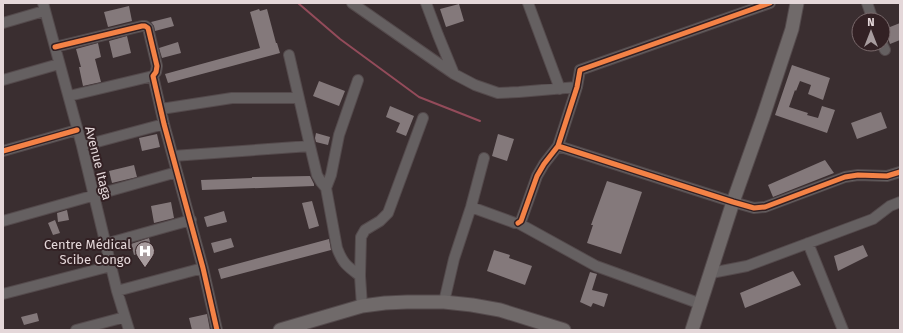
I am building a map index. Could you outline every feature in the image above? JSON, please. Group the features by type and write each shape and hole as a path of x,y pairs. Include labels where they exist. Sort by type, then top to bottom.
{"main road":[{"path":"692,330 733,202 792,29 797,3"},
{"path":"280,330 362,306 385,303 444,302 500,310 564,330"}],"street":[{"path":"352,3 454,74 475,85 498,93 577,87"},
{"path":"363,3 367,14"},
{"path":"426,3 454,74"},
{"path":"528,3 560,89"},
{"path":"518,223 521,221 540,170 558,146 577,87 580,70 770,3"},
{"path":"3,23 45,5"},
{"name":"Avenue Itaga","path":"45,5 59,64 82,146 117,291 129,330"},
{"path":"55,47 142,26 148,28 157,66 156,72 153,76 68,96"},
{"path":"289,55 317,174 326,188 337,248 346,265 360,276"},
{"path":"3,80 59,64"},
{"path":"153,76 164,124 191,220 217,330"},
{"path":"326,188 331,175 338,135 358,80"},
{"path":"161,109 232,98 299,98"},
{"path":"362,306 360,276 361,236 365,230 380,221 388,213 423,118"},
{"path":"82,146 164,124"},
{"path":"3,151 77,130"},
{"path":"173,156 310,146"},
{"path":"558,146 754,208 765,207 845,177 858,174 886,176 900,172"},
{"path":"444,302 454,259 471,207 484,158"},
{"path":"3,221 177,172"},
{"path":"710,273 747,266 873,219 890,206 900,202"},
{"path":"471,207 518,223 596,266 701,304"},
{"path":"105,244 191,220"},
{"path":"808,243 843,330"},
{"path":"3,294 111,266"},
{"path":"117,291 203,268"},
{"path":"76,330 125,317"}],"building":[{"path":"459,4 464,21 446,27 440,9"},
{"path":"129,6 132,21 108,27 104,12"},
{"path":"259,9 260,11 267,9 280,53 168,83 165,74 260,48 250,12"},
{"path":"171,17 174,26 155,31 151,22"},
{"path":"900,23 900,40 891,44 891,27"},
{"path":"127,36 131,53 113,58 109,41"},
{"path":"178,42 181,53 162,58 159,48"},
{"path":"98,43 101,57 95,59 101,82 83,86 79,67 81,67 76,49"},
{"path":"792,65 830,78 823,100 808,94 811,85 800,81 789,107 818,118 822,106 835,110 827,133 775,115"},
{"path":"319,81 345,91 339,106 313,96"},
{"path":"390,106 414,116 406,136 396,132 400,123 386,117"},
{"path":"881,112 887,128 857,139 851,123"},
{"path":"316,133 330,137 328,145 316,142"},
{"path":"157,134 160,147 142,151 139,138"},
{"path":"498,134 514,139 507,161 492,156"},
{"path":"825,160 834,173 773,197 768,185"},
{"path":"134,165 137,177 112,183 109,171"},
{"path":"310,176 314,186 202,190 201,180 252,177"},
{"path":"607,181 642,192 621,254 587,243 593,225 591,225"},
{"path":"312,201 319,226 309,229 302,203"},
{"path":"171,202 174,218 154,223 151,206"},
{"path":"67,210 69,220 58,222 57,213"},
{"path":"224,211 227,222 207,227 204,217"},
{"path":"55,220 60,233 53,235 48,223"},
{"path":"149,238 152,250 134,255 131,244"},
{"path":"231,238 234,247 214,253 211,243"},
{"path":"329,239 331,250 221,279 218,269"},
{"path":"863,245 868,256 838,271 834,256"},
{"path":"494,250 510,255 509,258 532,266 525,285 487,271"},
{"path":"793,271 801,285 745,308 740,293"},
{"path":"590,272 597,274 592,290 608,294 604,307 593,303 591,307 580,302"},
{"path":"37,313 39,321 24,325 21,317"},
{"path":"207,314 210,330 192,330 189,318"}],"waterway":[{"path":"298,3 340,39 419,97 480,121"}],"cycle path":[{"path":"518,223 521,221 537,176 558,146 577,87 580,70 770,3"},
{"path":"55,47 142,26 148,28 157,66 156,72 153,76 164,124 203,268 217,330"},
{"path":"3,151 77,130"},
{"path":"558,146 754,208 765,207 845,177 858,175 887,176 900,172"}],"place":[{"name":"Centre Médical Scibe Congo","path":"145,268"}]}
